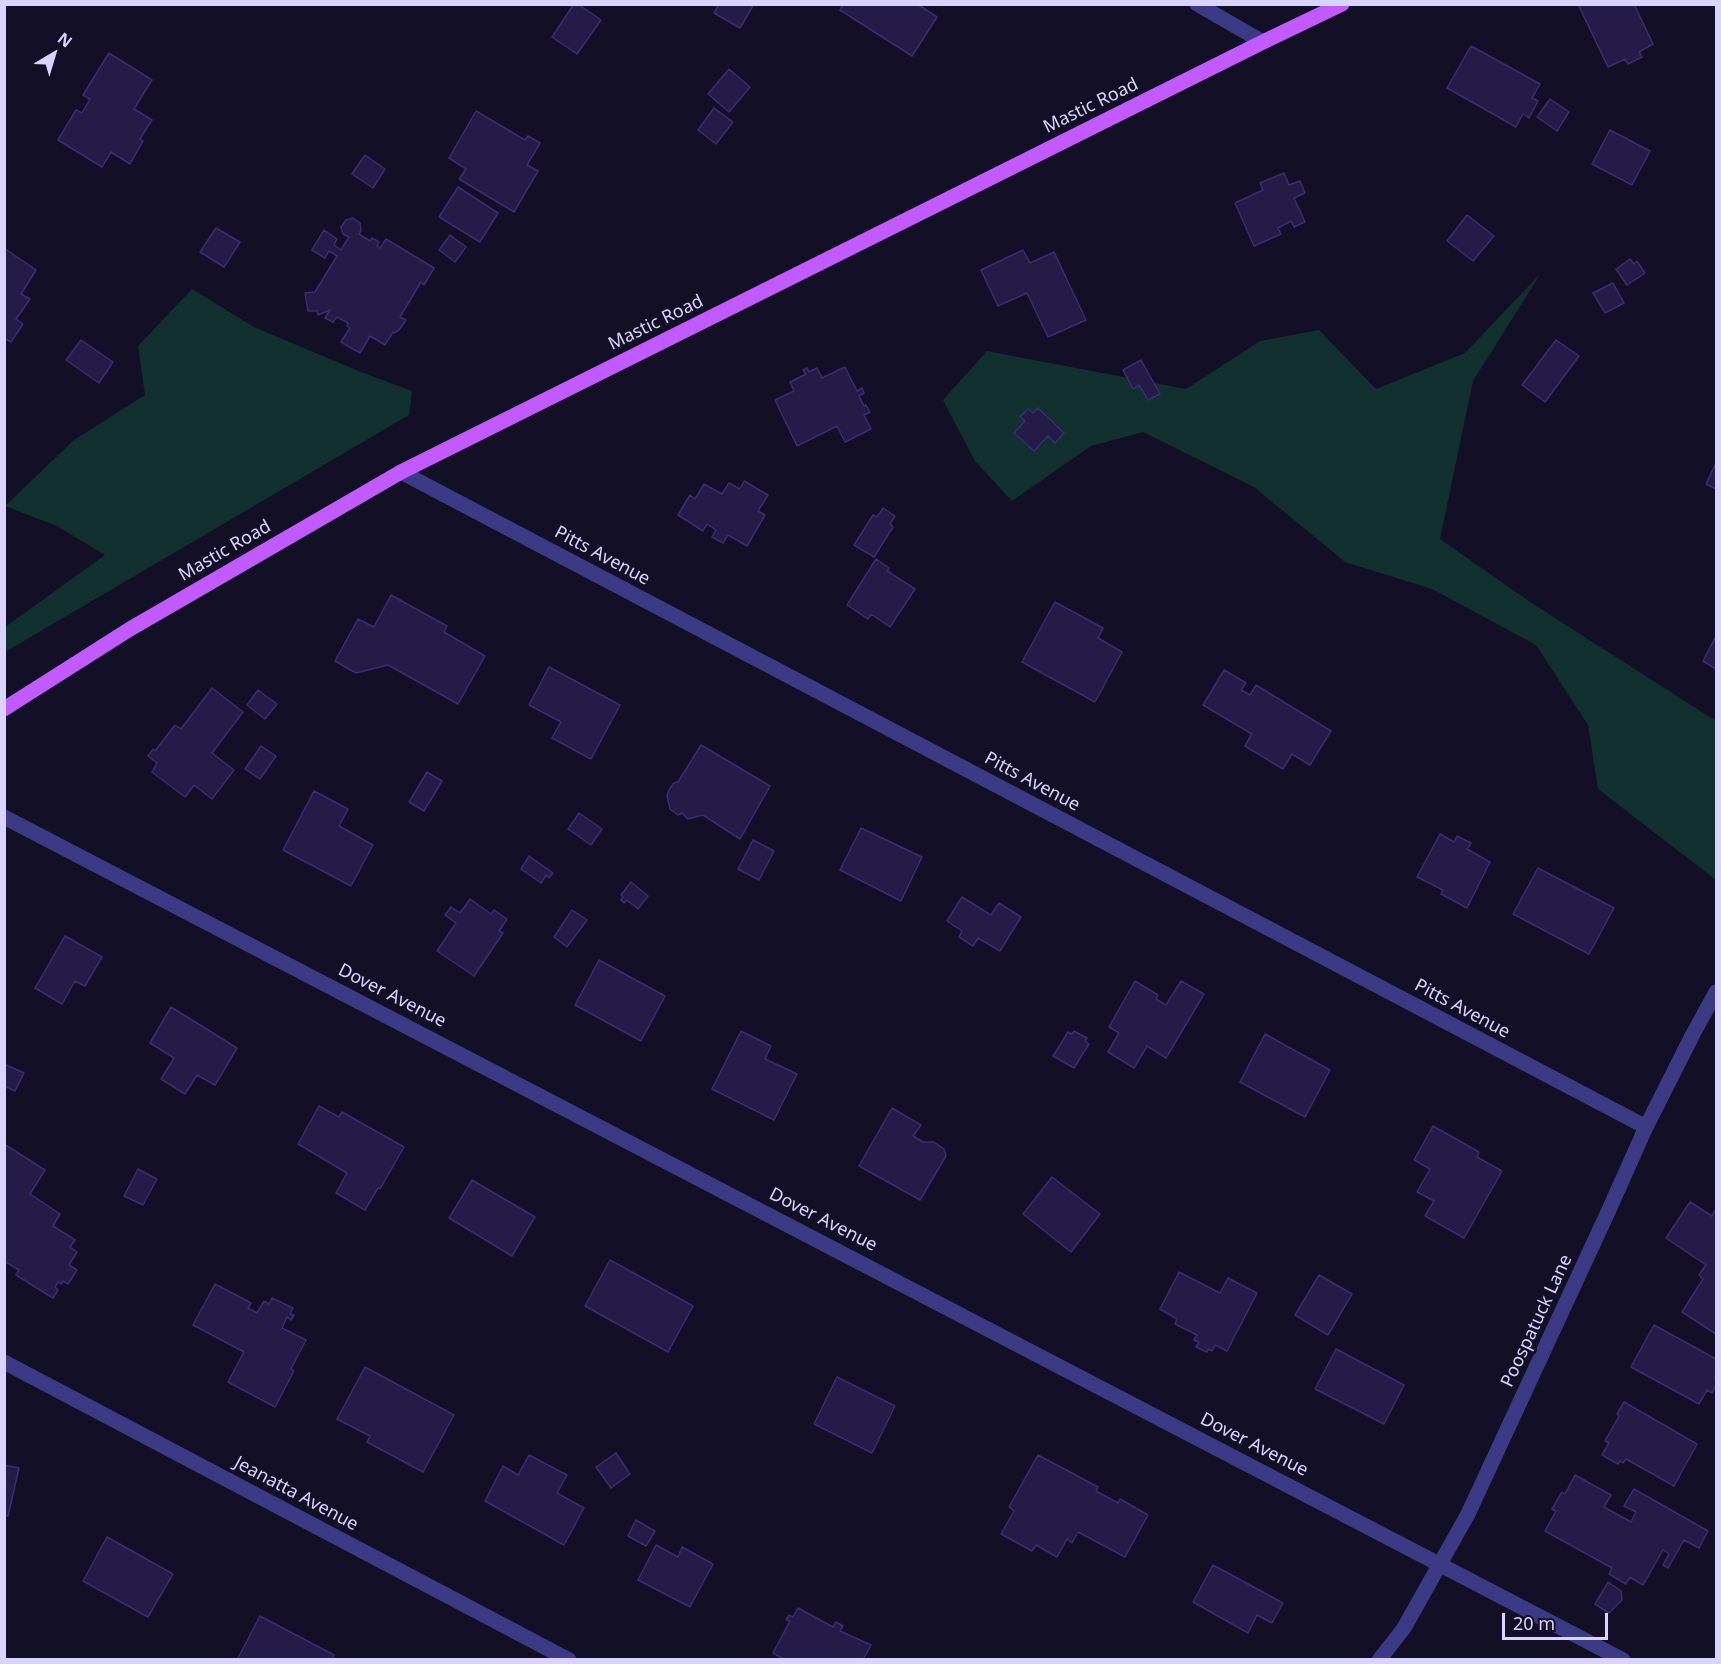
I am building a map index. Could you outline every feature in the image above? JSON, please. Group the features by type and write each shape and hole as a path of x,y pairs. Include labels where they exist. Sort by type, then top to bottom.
{"main road":[{"name":"Mastic Road","path":"4,709 130,629 401,472 1342,4"}],"street":[{"path":"1197,4 1263,42"},
{"name":"Pitts Avenue","path":"401,472 1646,1127"},
{"name":"Dover Avenue","path":"4,817 1623,1659"},
{"name":"Poospatuck Lane","path":"1379,1659 1404,1628 1468,1514 1604,1223 1646,1127 1716,992"},
{"name":"Jeanatta Avenue","path":"4,1362 569,1659"}],"green space":[{"path":"1541,273 1473,381 1440,539 1530,602 1716,721 1716,880 1598,789 1588,725 1536,645 1432,589 1345,562 1254,487 1143,432 1091,446 1012,501 975,461 943,400 987,351 1186,389 1260,341 1319,330 1376,389 1465,353"},
{"path":"192,289 254,327 412,391 409,415 5,652 5,627 105,555 57,526 5,506 74,440 145,395 138,346"}],"building":[{"path":"574,4 578,4 601,20 577,54 552,37"},
{"path":"719,4 754,4 740,28 714,13"},
{"path":"843,4 917,4 937,17 912,56 840,10"},
{"path":"1578,4 1634,4 1653,44 1639,52 1642,57 1628,64 1625,59 1608,67"},
{"path":"1471,46 1540,84 1532,98 1538,101 1529,118 1523,114 1516,127 1447,88"},
{"path":"109,53 152,80 134,109 152,120 140,139 143,141 130,164 111,152 102,167 58,140 76,110 82,113 90,99 83,95"},
{"path":"729,69 750,87 729,112 708,94"},
{"path":"1550,99 1569,112 1557,131 1537,117"},
{"path":"714,108 733,122 716,144 698,130"},
{"path":"476,111 525,140 528,136 540,143 527,165 538,171 514,212 459,179 466,169 449,158"},
{"path":"1610,130 1650,151 1632,185 1592,164"},
{"path":"365,155 385,169 373,188 352,174"},
{"path":"1284,173 1289,185 1300,181 1305,193 1294,198 1305,222 1294,227 1291,221 1278,228 1281,234 1254,246 1235,203 1263,190 1260,183"},
{"path":"458,187 498,213 480,242 439,217"},
{"path":"1467,215 1494,236 1473,261 1447,241"},
{"path":"353,218 360,223 359,234 370,241 372,238 379,242 377,246 380,248 386,239 434,268 424,285 421,282 400,317 406,320 399,330 393,332 385,345 370,336 360,353 341,342 350,328 347,326 348,323 337,317 333,322 325,318 330,310 318,315 317,311 308,311 305,293 315,292 337,256 329,251 325,258 312,250 324,230 337,239 334,245 341,250 349,237 343,234 341,227 346,220"},
{"path":"216,228 240,242 224,267 200,252"},
{"path":"450,235 466,247 455,262 439,250"},
{"path":"4,248 36,270 21,294 30,299 16,319 23,324 11,342 4,338"},
{"path":"1023,250 1030,263 1054,252 1086,320 1048,337 1027,293 998,306 981,270"},
{"path":"1630,259 1634,264 1637,261 1645,273 1627,285 1616,269"},
{"path":"1613,283 1624,303 1605,313 1593,293"},
{"path":"81,340 113,362 99,383 66,360"},
{"path":"1556,340 1579,356 1545,402 1522,385"},
{"path":"1141,360 1160,394 1148,400 1139,385 1133,389 1123,370"},
{"path":"845,367 857,391 862,388 864,393 859,396 870,412 864,415 871,429 845,442 837,426 797,446 775,400 794,391 790,382 806,374 803,370 807,368 809,372 817,368 822,378"},
{"path":"1038,408 1064,433 1055,443 1048,436 1034,451 1014,433 1025,421 1020,417 1028,409 1033,413"},
{"path":"1716,463 1716,489 1706,484"},
{"path":"744,481 768,495 758,511 765,515 747,546 728,535 723,543 712,537 716,530 707,524 703,531 678,515 690,495 695,499 704,484 722,494 729,483 740,489"},
{"path":"883,508 895,516 890,524 893,527 874,557 854,545 873,515 877,517"},
{"path":"876,559 889,568 887,571 915,589 890,627 871,614 868,619 847,605"},
{"path":"391,595 447,626 444,632 485,656 458,704 388,665 356,673 335,661 358,619 374,627"},
{"path":"1055,602 1103,628 1098,638 1122,652 1095,702 1022,662"},
{"path":"1716,636 1716,669 1703,661"},
{"path":"549,667 620,705 591,759 552,738 561,722 529,705"},
{"path":"1224,670 1246,683 1241,690 1250,695 1256,685 1331,731 1310,765 1292,754 1283,769 1245,746 1252,734 1203,705"},
{"path":"212,688 243,712 212,753 234,770 212,799 194,785 185,797 152,772 157,763 148,756 153,749 155,751 175,725 181,729"},
{"path":"258,690 277,704 265,719 247,705"},
{"path":"701,745 770,786 740,839 703,815 688,819 682,813 678,815 670,809 667,795 670,788 678,782"},
{"path":"261,746 276,756 260,779 245,769"},
{"path":"427,772 442,781 424,811 409,802"},
{"path":"314,791 348,809 339,826 373,845 351,886 283,850"},
{"path":"579,813 602,829 591,845 568,829"},
{"path":"861,828 922,857 901,901 840,870"},
{"path":"1440,834 1454,842 1457,836 1471,843 1467,849 1490,862 1467,908 1441,894 1443,890 1417,877"},
{"path":"753,840 774,851 759,880 738,869"},
{"path":"529,856 553,873 549,878 546,875 541,883 521,869"},
{"path":"1538,868 1614,908 1589,954 1513,914"},
{"path":"631,882 648,896 638,909 627,900 624,903 621,900 623,897 621,895"},
{"path":"962,897 991,915 999,903 1021,917 1000,951 978,938 973,946 959,937 962,931 947,921"},
{"path":"470,899 491,914 494,910 507,919 499,931 503,933 474,976 437,951 456,923 445,915 451,907 460,913"},
{"path":"572,910 587,920 567,947 554,937"},
{"path":"65,936 102,957 85,986 75,981 62,1004 35,988"},
{"path":"599,960 665,996 641,1041 575,1005"},
{"path":"1135,981 1158,995 1156,999 1166,1005 1181,981 1204,994 1166,1058 1147,1046 1134,1068 1108,1052 1119,1033 1109,1027"},
{"path":"171,1007 237,1048 215,1085 197,1075 185,1094 161,1079 174,1058 150,1043"},
{"path":"741,1031 771,1046 765,1059 797,1074 774,1120 712,1089"},
{"path":"1074,1031 1087,1038 1085,1041 1089,1044 1074,1068 1053,1056 1068,1032 1072,1034"},
{"path":"1265,1034 1330,1070 1305,1117 1240,1082"},
{"path":"4,1064 24,1073 15,1091 4,1086"},
{"path":"319,1106 339,1117 342,1112 404,1147 365,1210 336,1193 347,1173 298,1144"},
{"path":"892,1108 921,1125 913,1136 923,1142 934,1142 944,1149 946,1156 920,1200 859,1166"},
{"path":"1433,1126 1479,1152 1477,1157 1502,1171 1464,1238 1425,1216 1434,1201 1417,1192 1430,1169 1414,1160"},
{"path":"4,1144 45,1170 30,1194 60,1214 53,1226 75,1240 70,1247 77,1252 69,1265 77,1270 68,1284 63,1281 61,1284 58,1282 55,1287 58,1290 53,1298 16,1275 19,1270 4,1261"},
{"path":"138,1169 157,1179 143,1205 124,1196"},
{"path":"1052,1177 1100,1214 1071,1252 1023,1214"},
{"path":"472,1180 535,1217 512,1256 449,1218"},
{"path":"1690,1202 1712,1216 1716,1209 1716,1334 1682,1312 1703,1279 1699,1275 1706,1265 1666,1238"},
{"path":"610,1260 693,1306 668,1352 585,1306"},
{"path":"1179,1272 1220,1293 1228,1278 1257,1293 1227,1351 1215,1345 1212,1351 1208,1349 1207,1352 1196,1347 1199,1342 1194,1340 1197,1335 1175,1324 1177,1319 1160,1309"},
{"path":"1319,1275 1352,1294 1328,1335 1295,1315"},
{"path":"215,1284 251,1303 248,1308 257,1313 264,1301 269,1304 272,1298 293,1308 290,1314 294,1315 291,1320 287,1317 282,1328 306,1340 291,1369 294,1371 275,1407 228,1382 244,1352 193,1325"},
{"path":"1654,1325 1716,1359 1716,1385 1712,1393 1707,1390 1699,1404 1631,1367"},
{"path":"1336,1349 1404,1385 1384,1424 1315,1389"},
{"path":"365,1367 454,1415 423,1472 367,1442 370,1436 337,1419"},
{"path":"837,1377 895,1406 872,1453 814,1424"},
{"path":"1624,1402 1697,1444 1674,1486 1626,1459 1623,1463 1620,1461 1618,1464 1602,1455 1609,1443 1605,1441"},
{"path":"616,1453 630,1474 611,1488 596,1467"},
{"path":"529,1455 567,1475 557,1493 584,1508 564,1545 485,1501 503,1466 518,1475"},
{"path":"1038,1455 1098,1487 1096,1491 1118,1503 1120,1499 1148,1515 1125,1557 1078,1532 1072,1543 1067,1539 1057,1557 1036,1545 1032,1551 1001,1534 1014,1511 1009,1507"},
{"path":"4,1465 19,1468 8,1516 4,1516"},
{"path":"1575,1475 1611,1495 1604,1507 1631,1522 1636,1512 1624,1506 1634,1489 1708,1531 1699,1548 1684,1540 1668,1568 1663,1565 1669,1554 1663,1550 1643,1585 1630,1577 1626,1584 1609,1574 1612,1568 1545,1531 1556,1511 1552,1509 1562,1492 1565,1494"},
{"path":"636,1520 655,1531 646,1546 628,1536"},
{"path":"107,1537 173,1574 148,1617 83,1581"},
{"path":"656,1545 678,1557 682,1547 713,1564 690,1607 638,1580"},
{"path":"1213,1565 1283,1603 1272,1623 1257,1615 1248,1633 1193,1602"},
{"path":"1608,1582 1621,1591 1622,1600 1609,1613 1595,1604"},
{"path":"798,1608 833,1627 836,1622 843,1626 840,1631 871,1645 863,1660 785,1660 773,1653 790,1621 786,1620 789,1615 793,1617"},
{"path":"260,1616 334,1655 332,1660 237,1660"}]}
